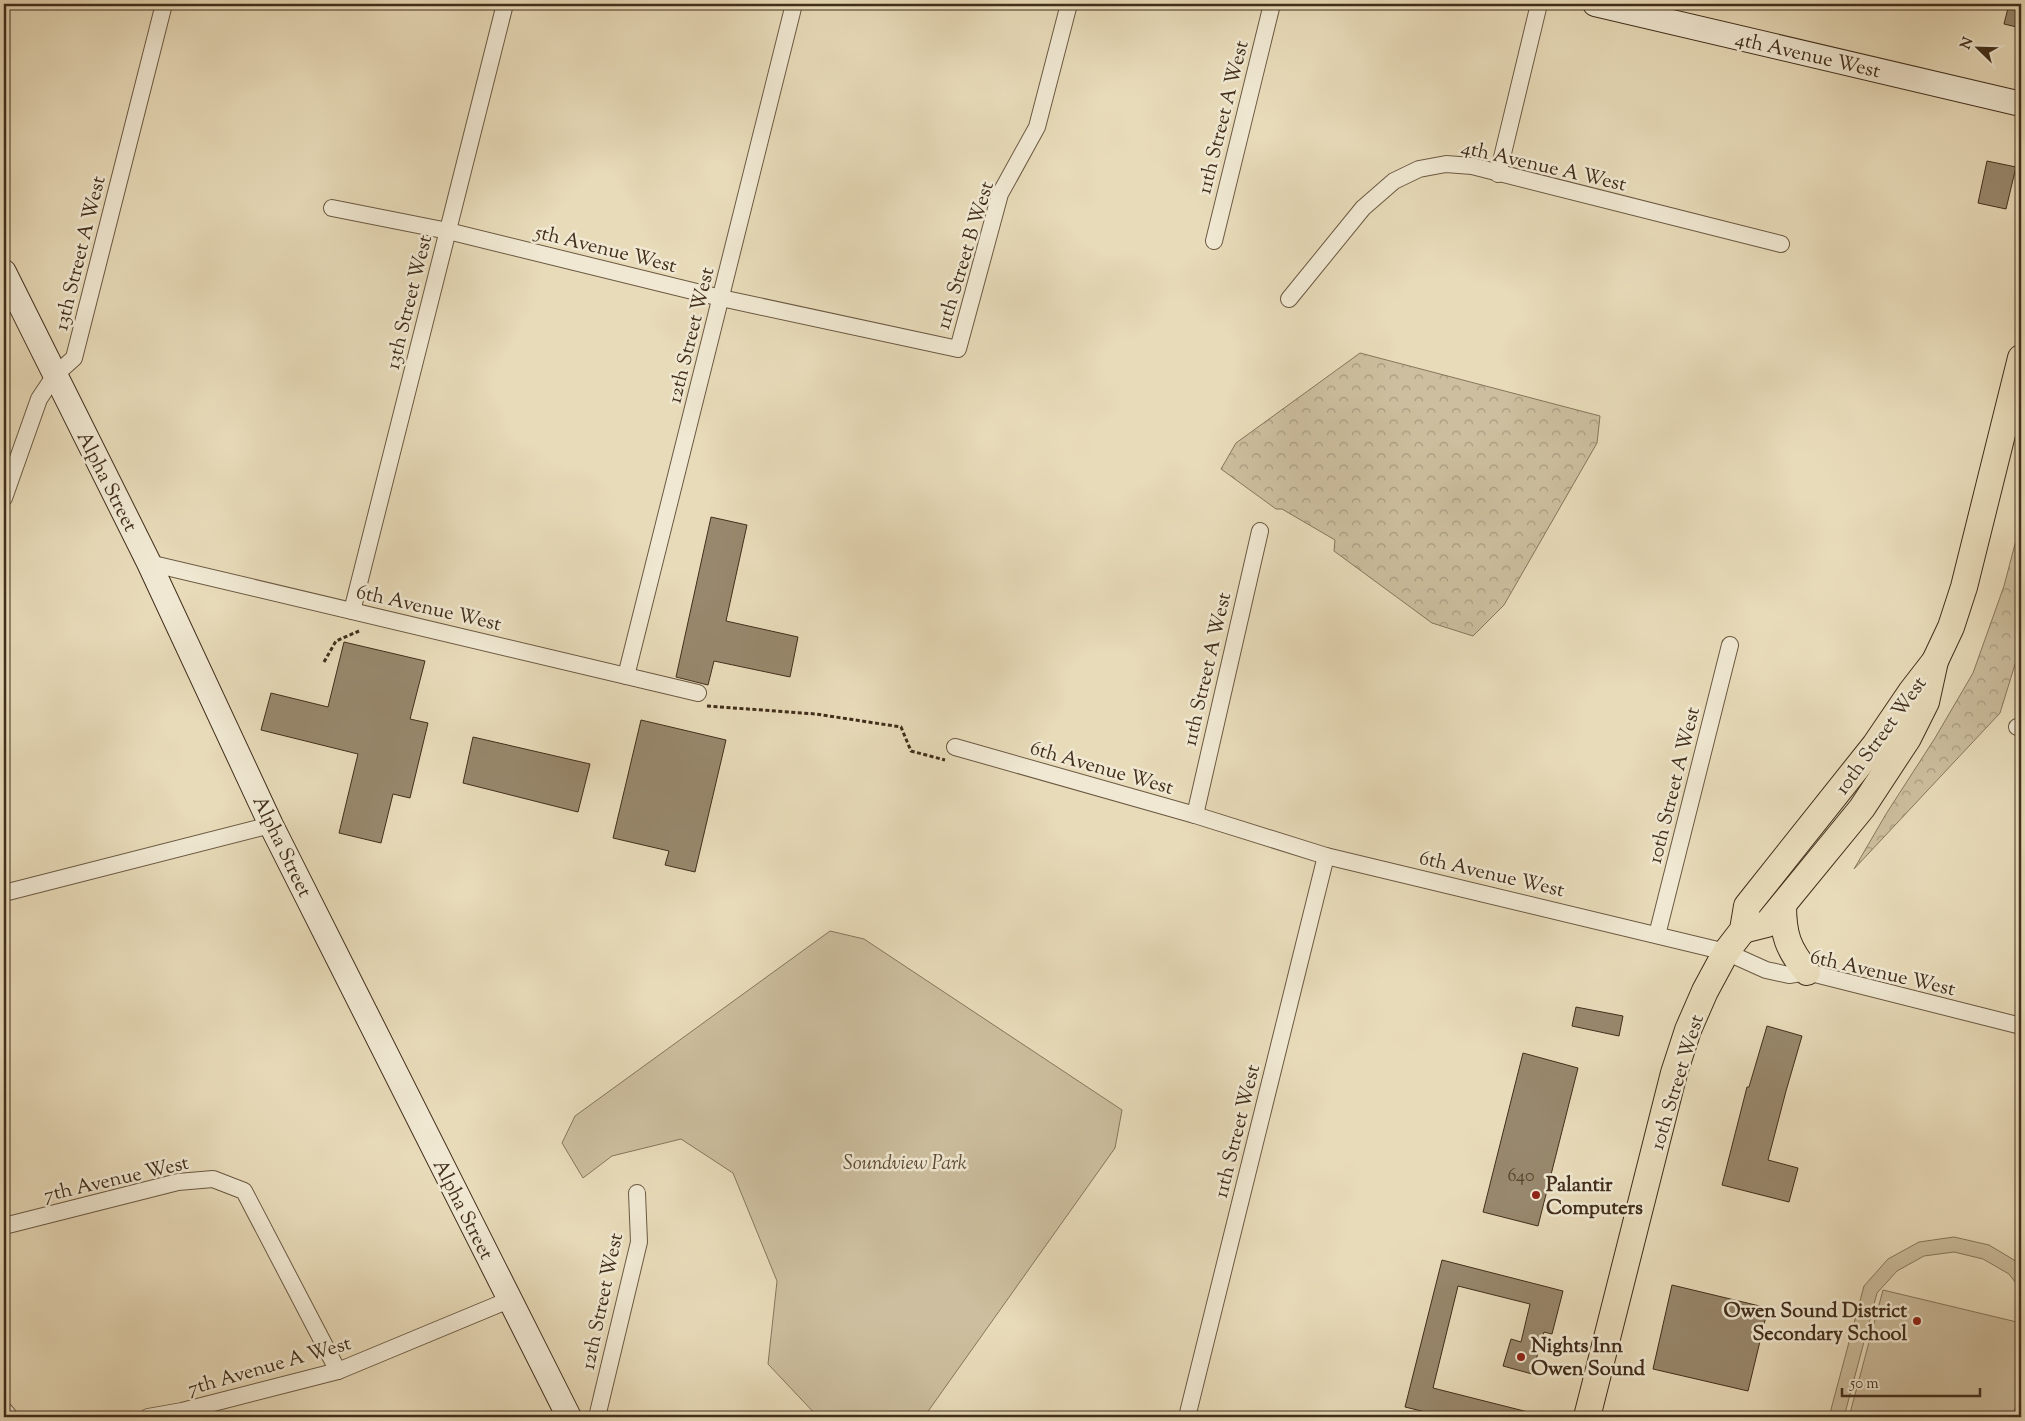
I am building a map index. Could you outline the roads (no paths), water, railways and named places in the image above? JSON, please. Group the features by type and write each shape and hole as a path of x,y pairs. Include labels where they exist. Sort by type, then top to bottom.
{"main road":[{"name":"10th Street West","path":"1744,930 1767,924 1862,808 1908,738 1926,702 1935,661 1950,627 1964,587 2021,358"},
{"name":"10th Street West","path":"1587,1417 1674,1073 1688,1030 1701,999 1726,952 1744,930 1747,906 1870,752 1910,692 1935,661"},
{"path":"1783,905 1783,926 1787,940 1794,956 1808,972"}],"street":[{"name":"13th Street A West","path":"4,498 39,399 55,376 74,358 164,4"},
{"name":"13th Street West","path":"352,611 506,4"},
{"name":"12th Street West","path":"626,676 794,4"},
{"name":"11th Street B West","path":"958,349 1000,194 1038,127 1068,4"},
{"name":"11th Street A West","path":"1214,241 1272,4"},
{"path":"1498,174 1540,4"},
{"name":"4th Avenue West","path":"1595,4 2021,104"},
{"name":"4th Avenue A West","path":"1288,299 1363,208 1394,181 1419,169 1446,164 1472,166 1781,244"},
{"name":"5th Avenue West","path":"332,208 448,231 721,298 958,349"},
{"name":"Alpha Street","path":"4,272 149,563 271,825 569,1417"},
{"name":"11th Street A West","path":"1195,815 1260,531"},
{"name":"6th Avenue West","path":"149,563 698,693"},
{"name":"10th Street A West","path":"1657,935 1730,645"},
{"name":"6th Avenue West","path":"955,747 1195,815 1326,856 1726,952 1766,970 1789,975 1808,972 2021,1026"},
{"path":"4,893 271,825"},
{"name":"11th Street West","path":"1188,1417 1326,856"},
{"name":"7th Avenue West","path":"4,1226 178,1182 213,1179 244,1192 338,1371"},
{"name":"12th Street West","path":"597,1417 639,1242 637,1193"},
{"name":"7th Avenue A West","path":"148,1417 182,1411 338,1371 510,1300"},
{"path":"4,1410 10,1417"}],"place":[{"name":"Palantir Computers","path":"1536,1195"},
{"name":"Owen Sound District Secondary School","path":"1917,1321"},
{"name":"Nights Inn Owen Sound","path":"1521,1357"}],"park label":[{"name":"Soundview Park","path":"905,1162"}]}
